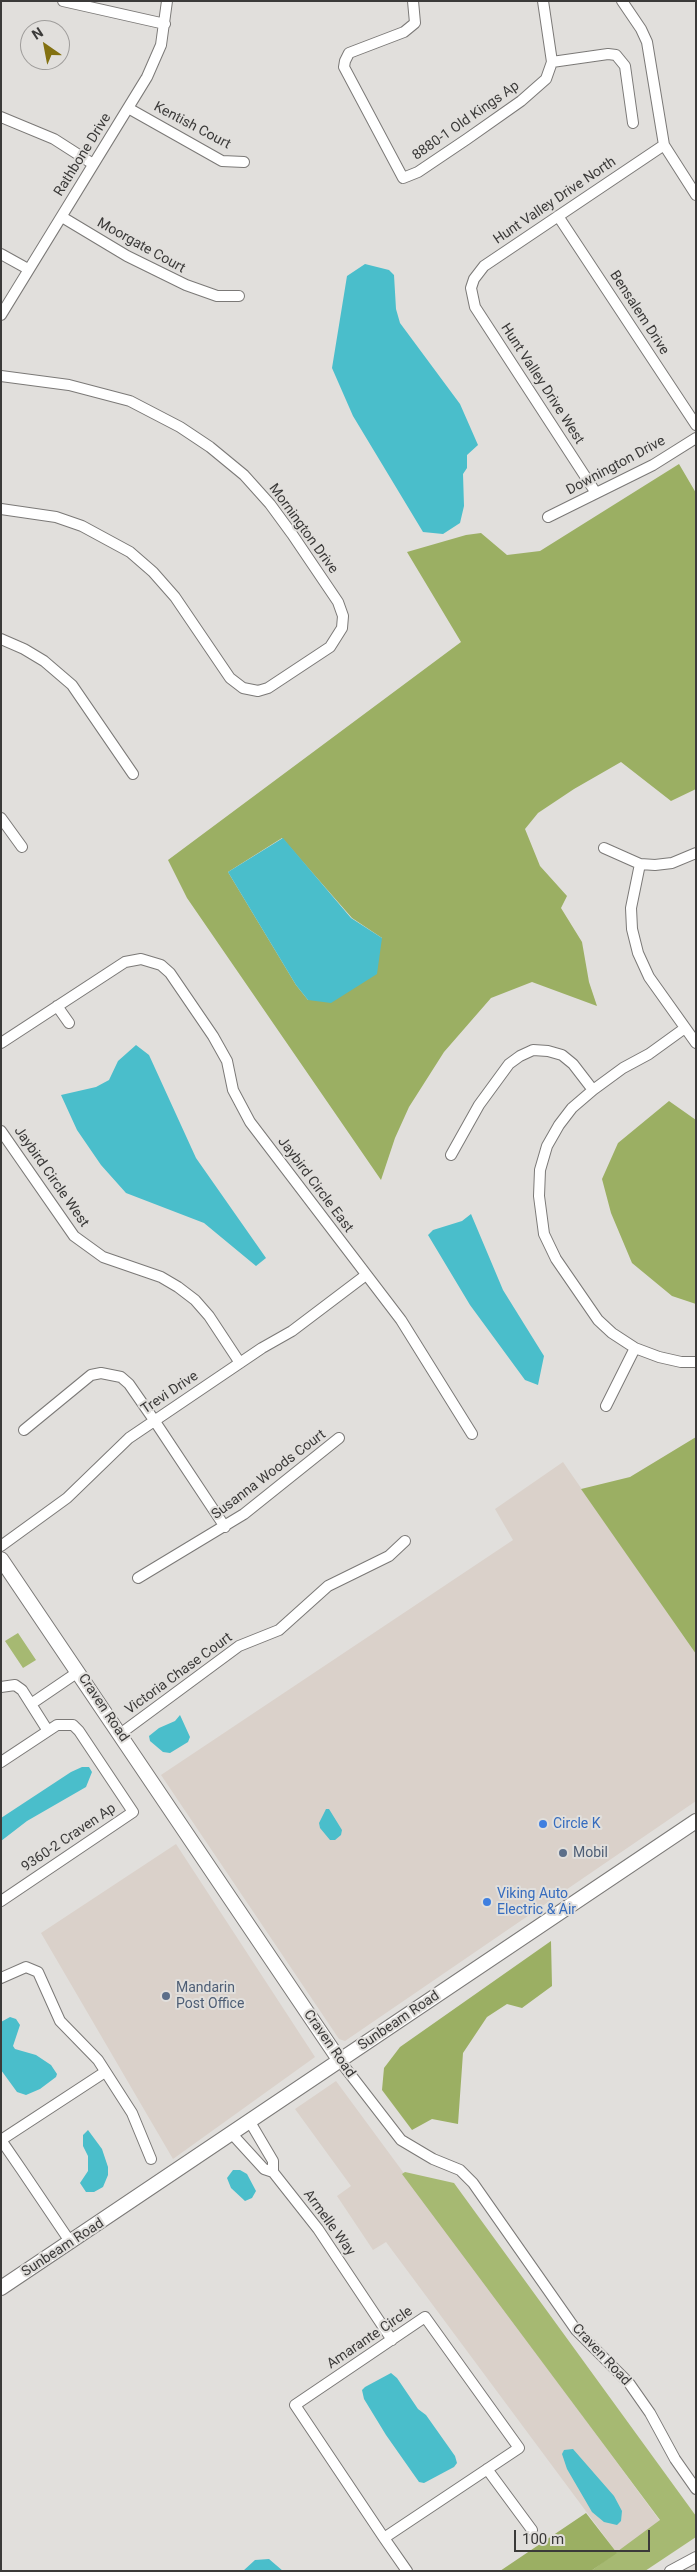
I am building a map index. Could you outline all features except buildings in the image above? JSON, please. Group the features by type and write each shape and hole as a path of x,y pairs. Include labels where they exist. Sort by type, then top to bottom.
{"street":[{"path":"63,1 165,24"},
{"name":"Rathbone Drive","path":"1,315 152,67 161,45 167,1"},
{"name":"8880-1 Old Kings Ap","path":"413,1 415,23 404,32 349,53 344,67 403,178 418,172 521,101 546,79 552,62"},
{"path":"543,1 552,62 616,54 625,66 633,122"},
{"path":"622,1 641,29 647,42 664,145 696,195"},
{"name":"Kentish Court","path":"128,108 222,161 244,162"},
{"path":"1,116 54,139 93,164"},
{"name":"Hunt Valley Drive North","path":"471,288 474,279 484,266 664,145"},
{"name":"Bensalem Drive","path":"558,216 696,425"},
{"name":"Moorgate Court","path":"62,217 127,256 186,286 217,296 238,296"},
{"path":"1,254 28,269"},
{"name":"Hunt Valley Drive West","path":"471,288 475,308 596,493"},
{"name":"Mornington Drive","path":"1,376 69,385 130,402 180,427 210,447 244,475 270,504 292,534 338,602 343,616 342,628 330,647 268,688 258,691 243,688 230,678 175,597 153,572 130,552 82,526 56,516 1,509"},
{"name":"Downington Drive","path":"548,517 653,465 696,438"},
{"path":"1,639 37,657 72,685 133,774"},
{"path":"1,818 22,847"},
{"path":"604,848 640,864 672,863 696,853"},
{"path":"640,864 632,908 632,929 638,952 649,977 696,1043"},
{"name":"Jaybird Circle East","path":"57,1006 125,962 141,959 161,965 170,973 212,1036 226,1061 233,1090 250,1122 420,1348 472,1434"},
{"path":"1,1043 57,1006 69,1023"},
{"path":"685,1028 592,1090 572,1108 559,1125 547,1146 540,1170 539,1196 544,1234 556,1259 598,1320 612,1333 635,1348 666,1359 696,1362"},
{"path":"451,1155 480,1105 509,1064 533,1050 548,1050 562,1055 573,1064 592,1090"},
{"name":"Jaybird Circle West","path":"1,1131 74,1236 103,1257 161,1277 196,1300 240,1362"},
{"name":"Trevi Drive","path":"1,1546 67,1498 110,1454 154,1420 240,1362 292,1331 366,1275"},
{"path":"606,1406 635,1348"},
{"path":"24,1430 83,1380 101,1373 121,1377 130,1384 225,1527"},
{"name":"Susanna Woods Court","path":"138,1578 225,1527 339,1438"},
{"name":"Victoria Chase Court","path":"120,1734 239,1646 279,1630 328,1586 388,1556 405,1541"},
{"name":"Craven Road","path":"1,1559 340,2061 401,2140 433,2159 460,2170 473,2183 576,2330 629,2383 650,2413 674,2460 696,2489"},
{"path":"31,1704 78,1672"},
{"path":"1,1687 14,1685 22,1690 48,1731 1,1762"},
{"name":"9360-2 Craven Ap","path":"1,1900 133,1812 79,1731 73,1725 65,1724 48,1731"},
{"name":"Sunbeam Road","path":"1,2288 71,2244 696,1820"},
{"path":"1,1978 18,1968 26,1967 38,1972 60,2021 86,2047 132,2112 151,2159"},
{"path":"71,2244 1,2140 105,2072"},
{"path":"250,2122 273,2161 274,2172"},
{"name":"Armelle Way","path":"232,2134 264,2169 274,2172 318,2229 392,2340"},
{"name":"Amarante Circle","path":"425,2317 519,2448 487,2469 384,2538 295,2405 425,2317"},
{"path":"487,2469 532,2530"},
{"path":"384,2538 407,2571"},
{"path":"670,2571 696,2558"}],"shaded area":[{"path":"563,1462 696,1654 696,1801 345,2041 339,2039 161,1775 513,1540 495,1509"},
{"path":"176,1844 315,2057 173,2159 41,1933"},
{"path":"336,2081 660,2521 617,2553 386,2242 373,2250 337,2196 351,2186 295,2109"}],"green space":[{"path":"679,464 696,493 696,789 671,801 621,762 574,789 538,813 525,829 540,866 567,896 561,908 582,942 589,982 597,1006 532,982 491,998 444,1052 409,1107 395,1138 381,1180 187,898 168,860 461,642 407,552 466,535 481,533 507,555 540,551","holes":["282,838 352,918 382,938 308,1000 296,985 228,872"]},
{"path":"669,1101 696,1120 696,1304 672,1296 632,1263 611,1213 602,1179 618,1143"},
{"path":"696,1437 696,1654 581,1489 630,1477"},
{"path":"18,1633 36,1660 23,1668 5,1641"},
{"path":"551,1941 552,1986 522,2008 507,2004 487,2017 463,2053 458,2124 432,2119 412,2130 382,2090 384,2068 400,2047"},
{"path":"405,2172 454,2183 696,2516 696,2537 645,2571 591,2571 660,2520 402,2174"},
{"path":"586,2513 617,2553 591,2571 500,2571"}],"water":[{"path":"365,264 389,270 394,275 396,309 400,323 460,404 478,445 467,455 467,468 463,474 464,506 460,523 443,534 423,532 353,416 332,368 347,276"},
{"path":"283,838 351,918 382,938 377,974 331,1003 308,1000 296,985 228,872"},
{"path":"136,1045 149,1055 196,1158 266,1258 256,1266 204,1223 126,1193 101,1165 77,1130 61,1095 96,1087 109,1080 118,1061"},
{"path":"471,1214 503,1290 544,1356 538,1385 525,1380 470,1305 428,1235 433,1230 462,1221"},
{"path":"180,1715 190,1737 188,1742 170,1753 163,1752 150,1741 149,1736 159,1728 175,1721"},
{"path":"82,1767 89,1767 92,1772 86,1787 27,1821 1,1841 1,1818 71,1772"},
{"path":"326,1809 329,1809 342,1830 341,1835 335,1840 330,1840 320,1828 319,1823"},
{"path":"10,2017 16,2019 20,2025 13,2046 15,2049 36,2055 51,2065 57,2074 56,2077 40,2089 26,2095 17,2092 1,2070 1,2022"},
{"path":"88,2130 102,2149 108,2167 108,2175 103,2187 94,2192 86,2192 80,2183 88,2171 88,2156 83,2146 83,2135"},
{"path":"233,2170 240,2170 247,2174 256,2191 252,2198 245,2201 231,2188 227,2178"},
{"path":"391,2373 397,2378 418,2409 426,2415 455,2456 457,2463 454,2467 424,2483 419,2482 386,2435 364,2399 362,2390 365,2387"},
{"path":"573,2449 614,2496 622,2511 621,2521 617,2525 604,2522 592,2512 567,2469 562,2454 564,2450"},
{"path":"269,2559 283,2571 243,2571 255,2560"}],"place":[{"name":"Circle K","path":"543,1824"},
{"name":"Mobil","path":"563,1853"},
{"name":"Viking Auto Electric & Air","path":"487,1902"},
{"name":"Mandarin Post Office","path":"166,1996"}]}
